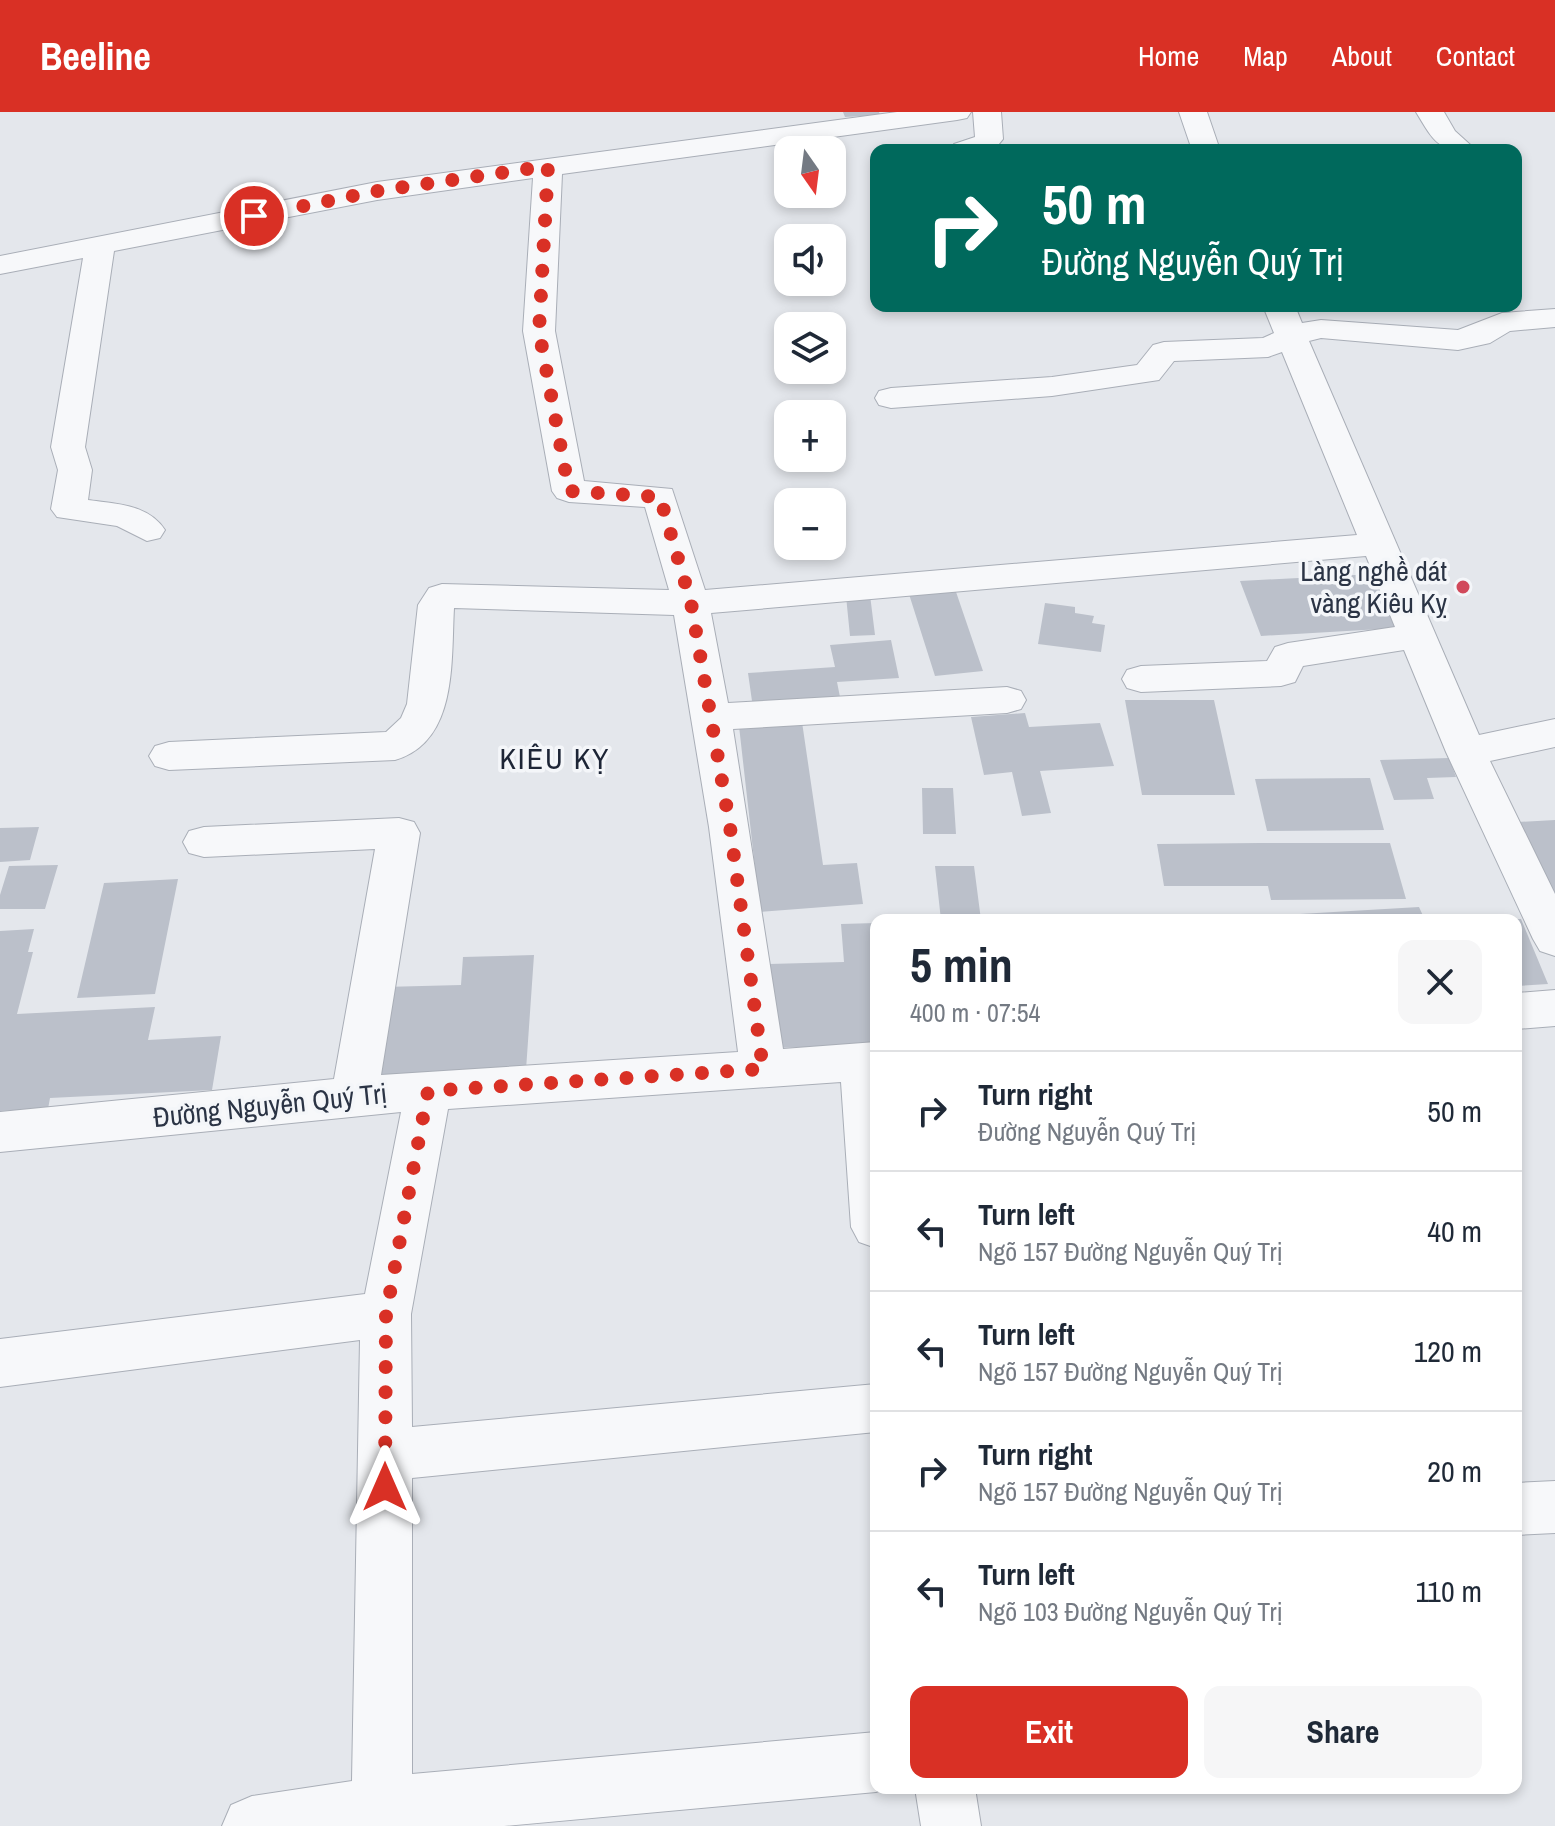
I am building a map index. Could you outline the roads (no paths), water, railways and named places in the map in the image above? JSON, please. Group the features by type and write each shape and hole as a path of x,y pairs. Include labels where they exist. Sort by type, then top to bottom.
{"street":[{"path":"0,265 100,248 377,191 957,112"},
{"path":"984,144 989,139 987,112"},
{"path":"1193,112 1204,144"},
{"path":"1430,112 1445,136 1455,144"},
{"path":"548,166 539,331 569,491 660,497 691,603 730,827 763,1069"},
{"path":"100,248 68,447 76,461 77,474 69,509 126,516 147,530"},
{"path":"1286,322 1300,333 1321,329 1458,340 1479,336 1502,322 1555,318"},
{"path":"891,398 1042,389 1148,373 1164,352 1247,350 1286,322"},
{"path":"1286,322 1466,752 1555,939"},
{"path":"169,756 395,746 409,740 426,712 436,605 442,596 691,603 1379,544"},
{"path":"1141,679 1281,673 1288,656 1416,636"},
{"path":"711,717 1007,700"},
{"path":"1466,752 1555,733"},
{"path":"204,842 399,833 354,1096"},
{"path":"1522,1011 1555,1008"},
{"path":"869,1061 870,1086"},
{"name":"Đường Nguyễn Quý Trị","path":"0,1132 354,1096 869,1061"},
{"path":"382,1807 386,1314 428,1091"},
{"path":"0,1363 386,1314"},
{"path":"385,1455 870,1409"},
{"path":"1522,1509 1555,1507"},
{"path":"252,1826 382,1807 870,1763"},
{"path":"946,1794 951,1826"}],"place":[{"name":"Làng nghề dát vàng Kiêu Kỵ","path":"1463,587"}],"district":[{"name":"KIÊU KỴ","path":"555,759"}]}
